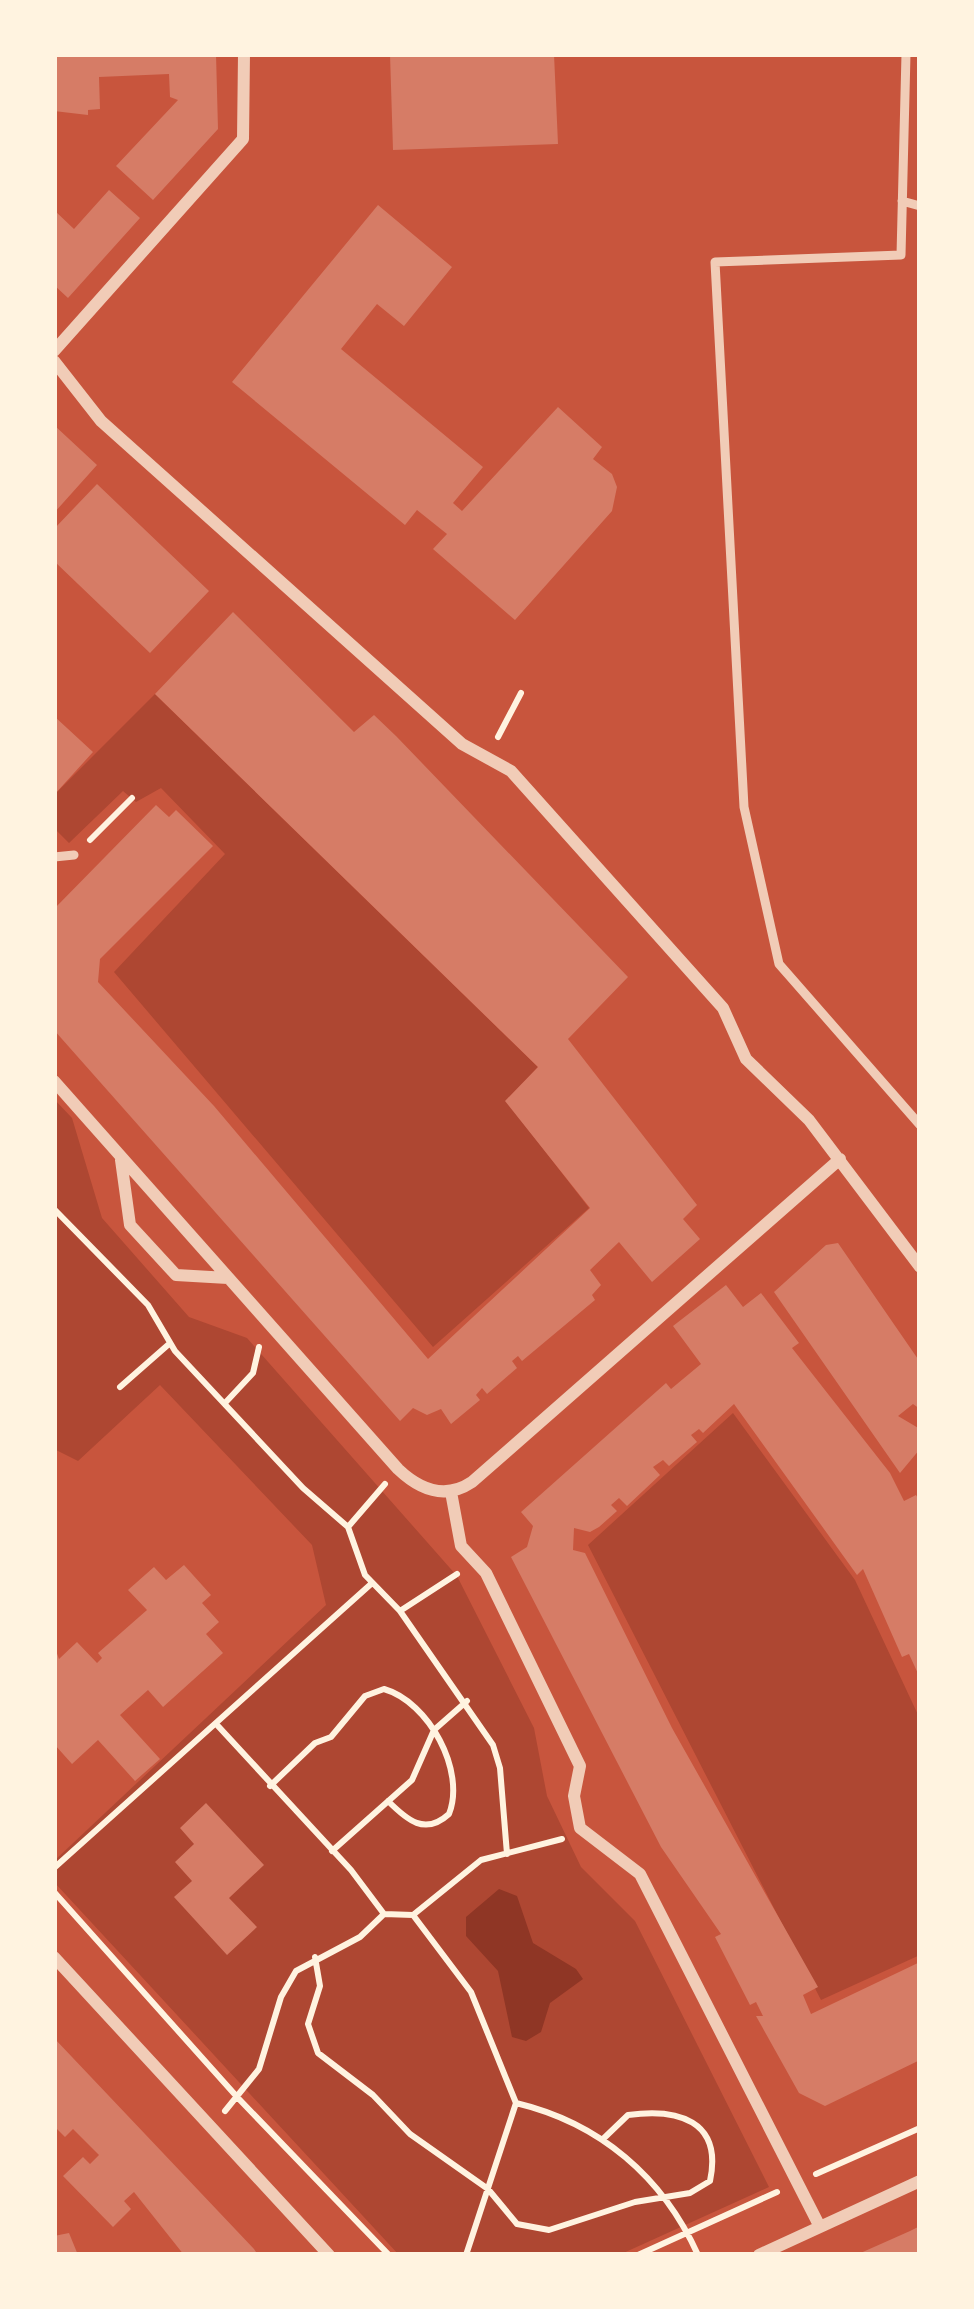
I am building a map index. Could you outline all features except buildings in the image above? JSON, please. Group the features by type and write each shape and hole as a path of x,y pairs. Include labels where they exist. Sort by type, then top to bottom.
{"street":[{"path":"54,351 243,139 244,54"},
{"path":"54,361 101,421 462,744 511,771 723,1008 746,1059 809,1120 920,1267"},
{"path":"54,1081 398,1469 417,1486 451,1492 472,1482 840,1159"},
{"path":"120,1158 130,1225 176,1275 228,1278"},
{"path":"451,1492 456,1535 486,1573 580,1766 574,1796 580,1828 640,1874 819,2225"},
{"path":"54,1958 329,2255"},
{"path":"759,2255 920,2181"}],"lane":[{"path":"906,54 901,255 715,262 743,807 779,964 920,1125"},
{"path":"902,201 920,206"},
{"path":"54,857 74,855"}],"path":[{"path":"488,757 521,693"},
{"path":"74,855 132,798"},
{"path":"54,1209 148,1305 169,1344 302,1488 348,1527 371,1584 400,1611 435,1668 467,1701 500,1768 507,1854"},
{"path":"225,1403 253,1372 266,1321"},
{"path":"120,1387 169,1344"},
{"path":"348,1527 398,1469"},
{"path":"400,1611 454,1579 470,1557"},
{"path":"54,1868 218,1726 371,1584"},
{"path":"270,1786 315,1743 331,1738 349,1711 379,1689 410,1703 434,1730 453,1786 448,1814 438,1823 422,1826 388,1801"},
{"path":"332,1851 412,1780 434,1730 467,1701"},
{"path":"218,1726 384,1913 413,1915 462,1872 580,1828"},
{"path":"54,1892 238,2098 389,2255"},
{"path":"210,2126 260,2069 288,1981 315,1957 352,1942 384,1913"},
{"path":"413,1915 471,1992 516,2103 466,2255"},
{"path":"315,1957 320,1986 308,2024 318,2053 373,2095 410,2134 488,2189 517,2224 539,2232 667,2195 690,2193 710,2181 712,2158 695,2122 680,2114 628,2115 602,2140"},
{"path":"516,2103 542,2109 602,2140 667,2195 698,2255"}],"shaded area":[{"path":"155,694 538,1067 506,1101 589,1208 433,1347 114,972 225,854 161,788 136,802 123,791 69,843 54,828 54,795"},
{"path":"54,1099 72,1118 102,1218 189,1317 247,1338 457,1576 534,1728 547,1796 581,1867 635,1921 769,2187 619,2255 399,2255 54,1882 54,1861 326,1605 312,1545 160,1385 78,1461 54,1449"},
{"path":"733,1413 855,1580 920,1719 920,1955 821,2000 588,1545"},
{"path":"499,1889 517,1896 533,1943 576,1969 583,1979 550,2003 541,2032 526,2041 512,2037 498,1971 466,1936 466,1917"}]}
